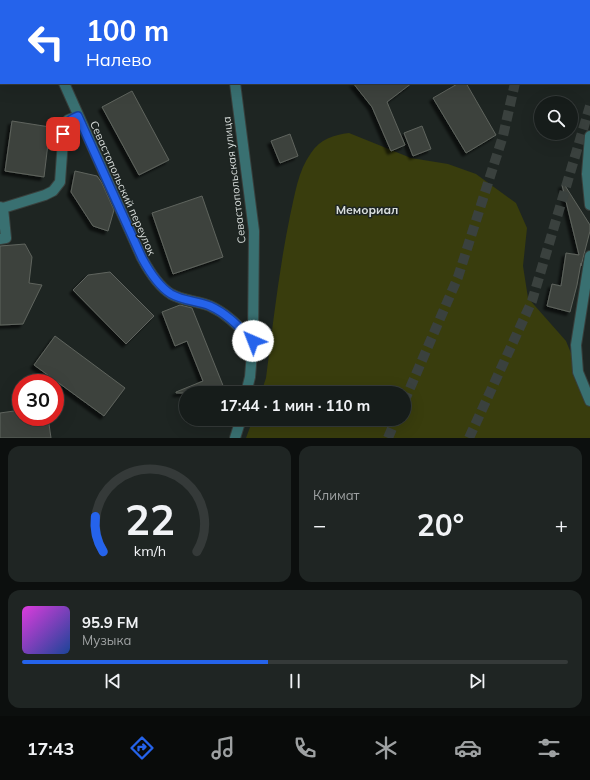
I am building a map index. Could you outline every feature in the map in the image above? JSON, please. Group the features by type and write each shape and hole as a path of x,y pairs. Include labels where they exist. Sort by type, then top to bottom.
{"street":[{"name":"Севастопольский переулок","path":"64,84 142,258 151,274 161,286 172,294 210,306 230,318 253,341"},
{"name":"Севастопольская улица","path":"235,84 254,230 253,341 248,386"},
{"path":"0,239 6,238 2,208 45,195 53,191 60,182 64,126 68,120 78,116"},
{"path":"590,136 586,174 590,205"},
{"path":"589,398 578,372 576,345 590,256"},
{"path":"235,438 239,426"}],"green space":[{"path":"349,133 411,158 448,164 476,174 516,203 527,228 523,266 528,298 566,341 582,380 590,392 590,438 246,438 250,426 411,426 411,386 263,386 266,378 276,297 295,191 303,167 315,148 328,138"}],"building":[{"path":"354,84 411,84 387,102 405,145 391,151 372,107"},
{"path":"457,84 467,84 496,135 466,153 433,98"},
{"path":"132,91 169,160 139,175 102,107"},
{"path":"12,121 50,127 44,177 5,171"},
{"path":"422,126 431,149 413,156 404,133"},
{"path":"290,134 298,156 280,163 271,141"},
{"path":"75,171 97,176 102,183 114,210 108,231 93,226 71,192"},
{"path":"564,184 590,225 590,231 570,312 547,306 552,284 561,286 566,253 579,255 562,185"},
{"path":"202,196 223,257 173,274 152,213"},
{"path":"25,244 32,257 29,283 42,285 23,324 0,325 0,246"},
{"path":"110,272 154,316 126,344 73,290 88,275"},
{"path":"180,305 192,308 223,386 191,386 203,381 187,341 175,346 162,312"},
{"path":"55,336 125,388 104,416 64,387 64,374 46,374 34,365"},
{"path":"12,411 12,426 49,426 51,438 0,438 0,413"}],"tunnel":[{"path":"411,386 458,277 503,136 515,84"},
{"path":"469,438 532,301 590,106"},
{"path":"388,438 393,426"}],"district":[{"name":"Мемориал","path":"367,210"}],"route":[{"path":"63,134 64,126 68,120 78,116 142,258 151,274 161,286 172,294 210,306 230,318 253,341"}]}
